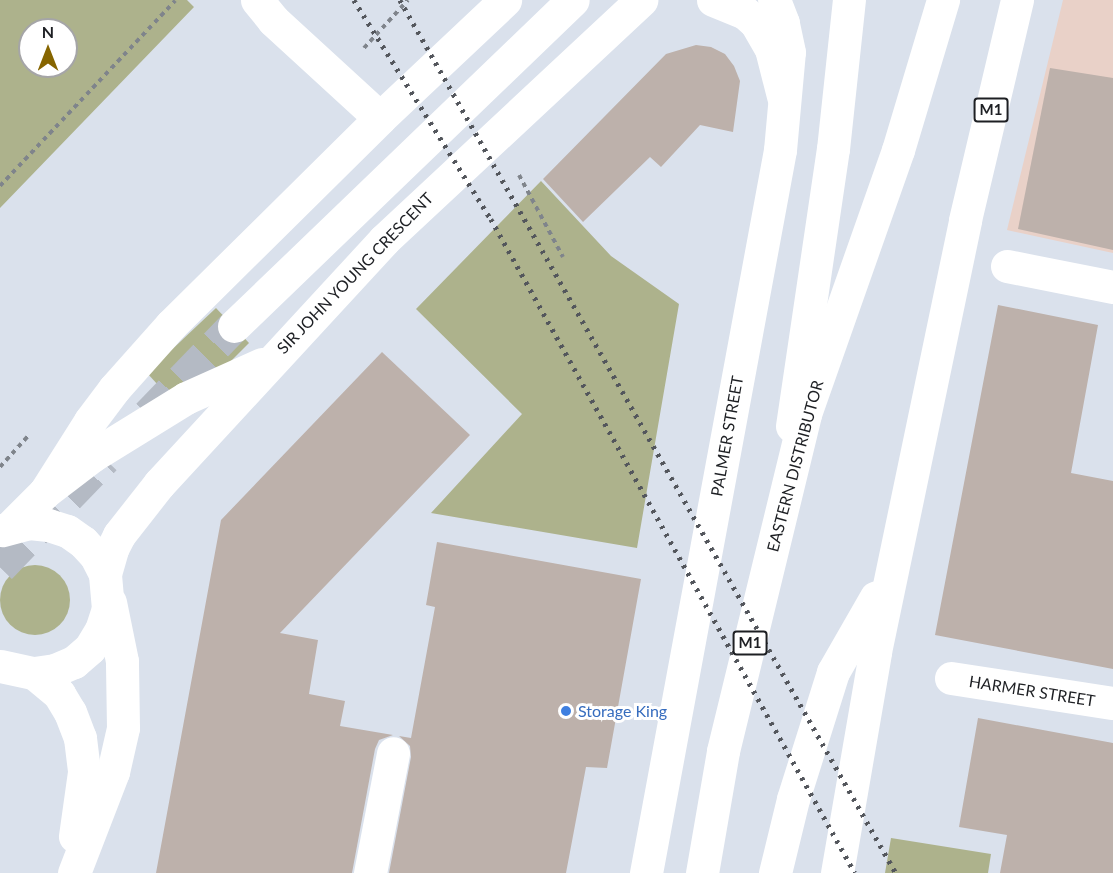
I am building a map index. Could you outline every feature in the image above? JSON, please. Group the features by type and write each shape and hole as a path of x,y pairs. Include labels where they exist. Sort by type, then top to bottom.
{"main road":[{"path":"257,0 273,20 380,118"},
{"path":"45,492 90,421 136,363 380,118 505,0"},
{"path":"234,326 573,0"},
{"name":"SIR JOHN YOUNG CRESCENT","path":"10,670 55,670 74,662 90,648 101,630 108,609 106,581 112,549 139,508 274,358 430,194 589,51 641,0"},
{"path":"713,0 745,14 764,34 785,104"},
{"name":"PALMER STREET","path":"646,873 771,207 785,104 789,52 783,24 774,0"},
{"path":"777,529 832,149 849,0"},
{"name":"EASTERN DISTRIBUTOR","path":"702,873 723,751 806,414 898,150 943,0"},
{"name":"M1","path":"837,873 874,651 965,220 1017,0"},
{"path":"1007,266 1113,287"},
{"path":"5,529 45,492 92,456 167,409 274,358"},
{"path":"5,529 29,523 48,525 67,531 83,542 96,556 106,581 122,661 123,728 113,772 72,873"},
{"path":"776,873 793,799 833,672 892,569"},
{"path":"10,670 59,694 70,712 83,754 84,772 72,873"},
{"name":"HARMER STREET","path":"951,678 1113,703"},
{"path":"370,873 393,753"}],"path":[{"path":"359,53 408,0"},
{"path":"0,186 175,1"},
{"path":"519,175 562,257"}],"shaded area":[{"path":"1063,0 1113,0 1113,253 1007,230"}],"green space":[{"path":"0,0 187,0 194,7 0,208"},
{"path":"541,181 611,256 679,304 637,548 431,513 522,414 416,309"},
{"path":"216,308 249,343 229,363 170,398 147,373"},
{"path":"35,565 48,568 60,575 67,587 70,600 67,613 60,625 48,632 35,635 22,632 10,625 3,613 0,600 3,587 10,575 22,568"},
{"path":"891,838 991,854 988,873 885,873"}],"building":[{"path":"696,45 711,47 725,54 734,66 740,81 733,132 700,125 661,167 650,157 583,222 543,179 666,54"},
{"path":"1050,68 1113,78 1113,250 1018,229"},
{"path":"998,305 1098,325 1071,473 1113,481 1113,669 935,635"},
{"path":"382,352 470,435 280,633 318,640 309,694 345,701 340,726 393,735 379,740 375,749 352,873 156,873 221,520"},
{"path":"437,542 641,579 607,768 586,767 566,873 389,873 411,757 410,746 399,736 411,738 435,607 426,605"},
{"path":"978,718 1113,743 1113,873 1000,873 1007,835 959,827"}],"tunnel":[{"path":"148,415 234,326"},
{"path":"0,567 105,458"}],"railway":[{"path":"354,0 491,219 855,873"},
{"path":"400,0 896,873"}],"place":[{"name":"Storage King","path":"566,711"}]}
